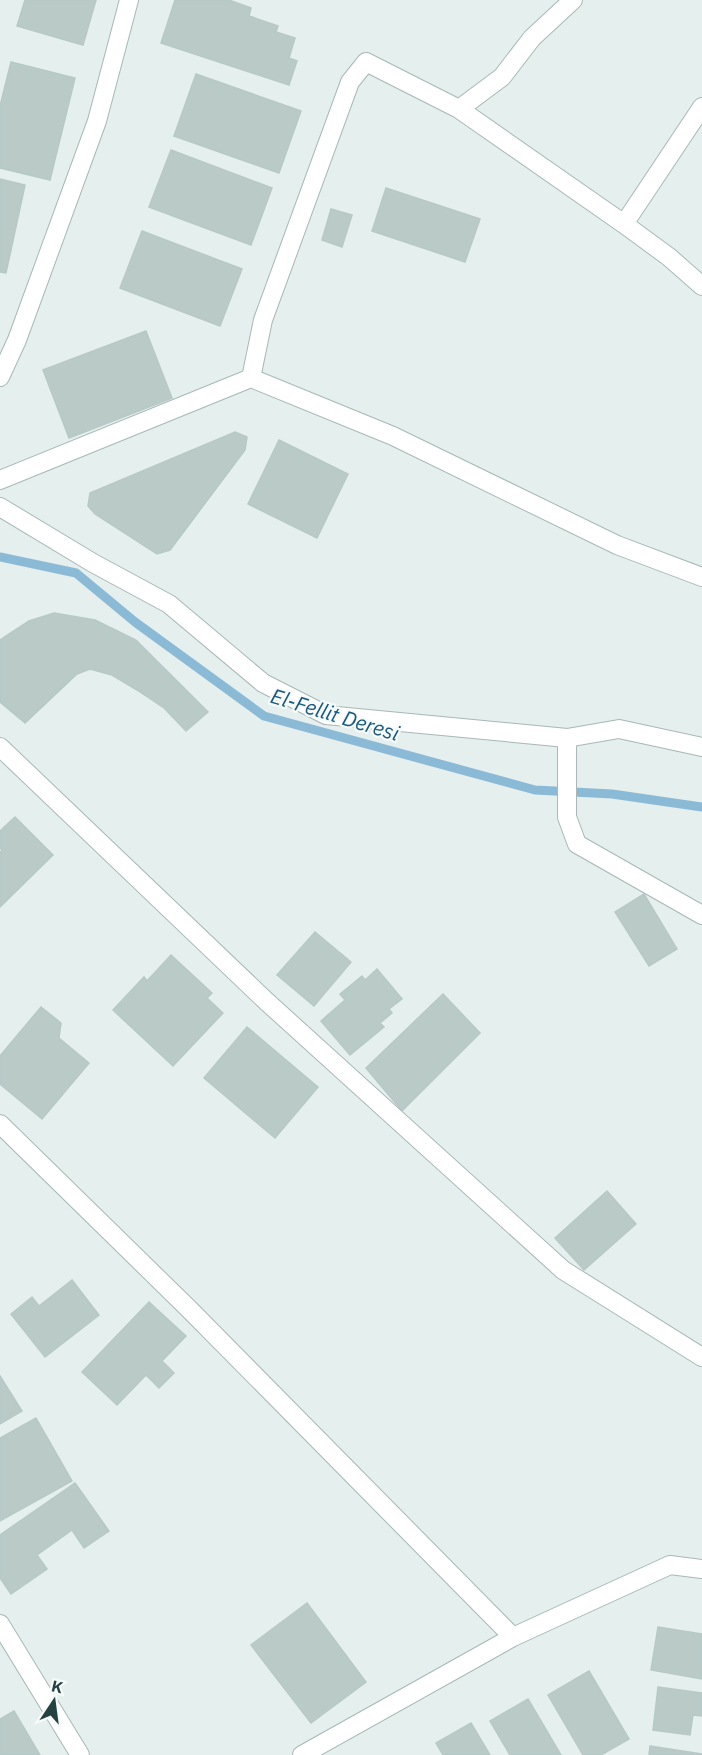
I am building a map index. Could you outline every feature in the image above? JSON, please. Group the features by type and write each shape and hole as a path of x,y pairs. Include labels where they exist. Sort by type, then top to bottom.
{"street":[{"path":"0,377 21,330 97,121 129,0"},
{"path":"459,109 502,77 532,38 573,0"},
{"path":"251,378 267,309 350,82 366,62 459,109 624,224 669,257 702,286"},
{"path":"624,224 702,107"},
{"path":"0,480 251,378 393,436 617,545 702,577"},
{"path":"0,507 93,563 169,604 263,684 326,715 567,738 619,729 702,747"},
{"path":"567,738 567,818 577,844 702,915"},
{"path":"0,747 274,1010 563,1270 702,1357"},
{"path":"0,1124 197,1317 513,1637"},
{"path":"302,1755 513,1637 670,1564 702,1569"},
{"path":"0,1624 80,1755"}],"building":[{"path":"25,0 96,0 83,45 17,26"},
{"path":"175,0 229,0 251,8 249,16 278,26 276,32 295,38 289,58 297,61 289,85 161,43"},
{"path":"11,62 75,78 50,180 0,168 0,106"},
{"path":"196,74 301,111 279,173 174,136"},
{"path":"171,150 272,188 251,245 149,207"},
{"path":"0,179 25,185 6,273 0,272"},
{"path":"386,188 480,219 465,262 372,231"},
{"path":"331,209 352,215 342,247 322,240"},
{"path":"142,231 242,269 220,326 120,288"},
{"path":"146,331 172,398 69,438 43,370"},
{"path":"235,432 247,437 245,450 170,550 157,554 95,514 88,506 90,493"},
{"path":"279,440 348,474 317,538 248,504"},
{"path":"54,613 95,620 136,640 208,712 186,731 164,708 137,690 112,675 90,669 77,674 25,723 0,702 0,640 29,621"},
{"path":"15,817 53,855 0,907 0,852 2,850 0,831"},
{"path":"644,894 677,949 649,966 615,912"},
{"path":"315,932 351,962 314,1006 277,975"},
{"path":"171,955 212,993 207,998 223,1013 173,1066 113,1010 144,977 147,981"},
{"path":"377,969 402,999 389,1009 392,1013 380,1023 384,1027 350,1055 321,1021 345,1000 340,994 362,976 365,980"},
{"path":"443,994 480,1033 402,1111 366,1068"},
{"path":"41,1007 61,1023 59,1038 89,1063 42,1119 0,1084 0,1056"},
{"path":"247,1027 318,1087 275,1138 204,1078"},
{"path":"607,1191 636,1224 584,1270 555,1238"},
{"path":"72,1280 99,1315 45,1357 11,1314 32,1297 39,1306"},
{"path":"149,1302 186,1336 162,1361 174,1373 159,1388 146,1375 117,1405 82,1372"},
{"path":"0,1376 22,1411 0,1424"},
{"path":"36,1418 72,1481 0,1521 0,1438"},
{"path":"75,1483 109,1531 84,1548 72,1530 37,1555 47,1569 11,1594 0,1578 0,1535"},
{"path":"307,1603 366,1682 311,1723 251,1645"},
{"path":"658,1627 702,1634 702,1679 651,1670"},
{"path":"589,1671 629,1739 601,1755 583,1755 548,1695"},
{"path":"658,1687 702,1693 702,1716 693,1715 690,1735 653,1730"},
{"path":"528,1699 561,1755 510,1755 490,1721"},
{"path":"14,1711 40,1755 0,1755 0,1719"},
{"path":"471,1723 490,1755 443,1755 436,1743"},
{"path":"650,1746 702,1754 702,1755 649,1755"}],"waterway":[{"name":"El-Fellit Deresi","path":"0,557 76,573 135,622 264,716 535,790 612,794 702,807"}]}
